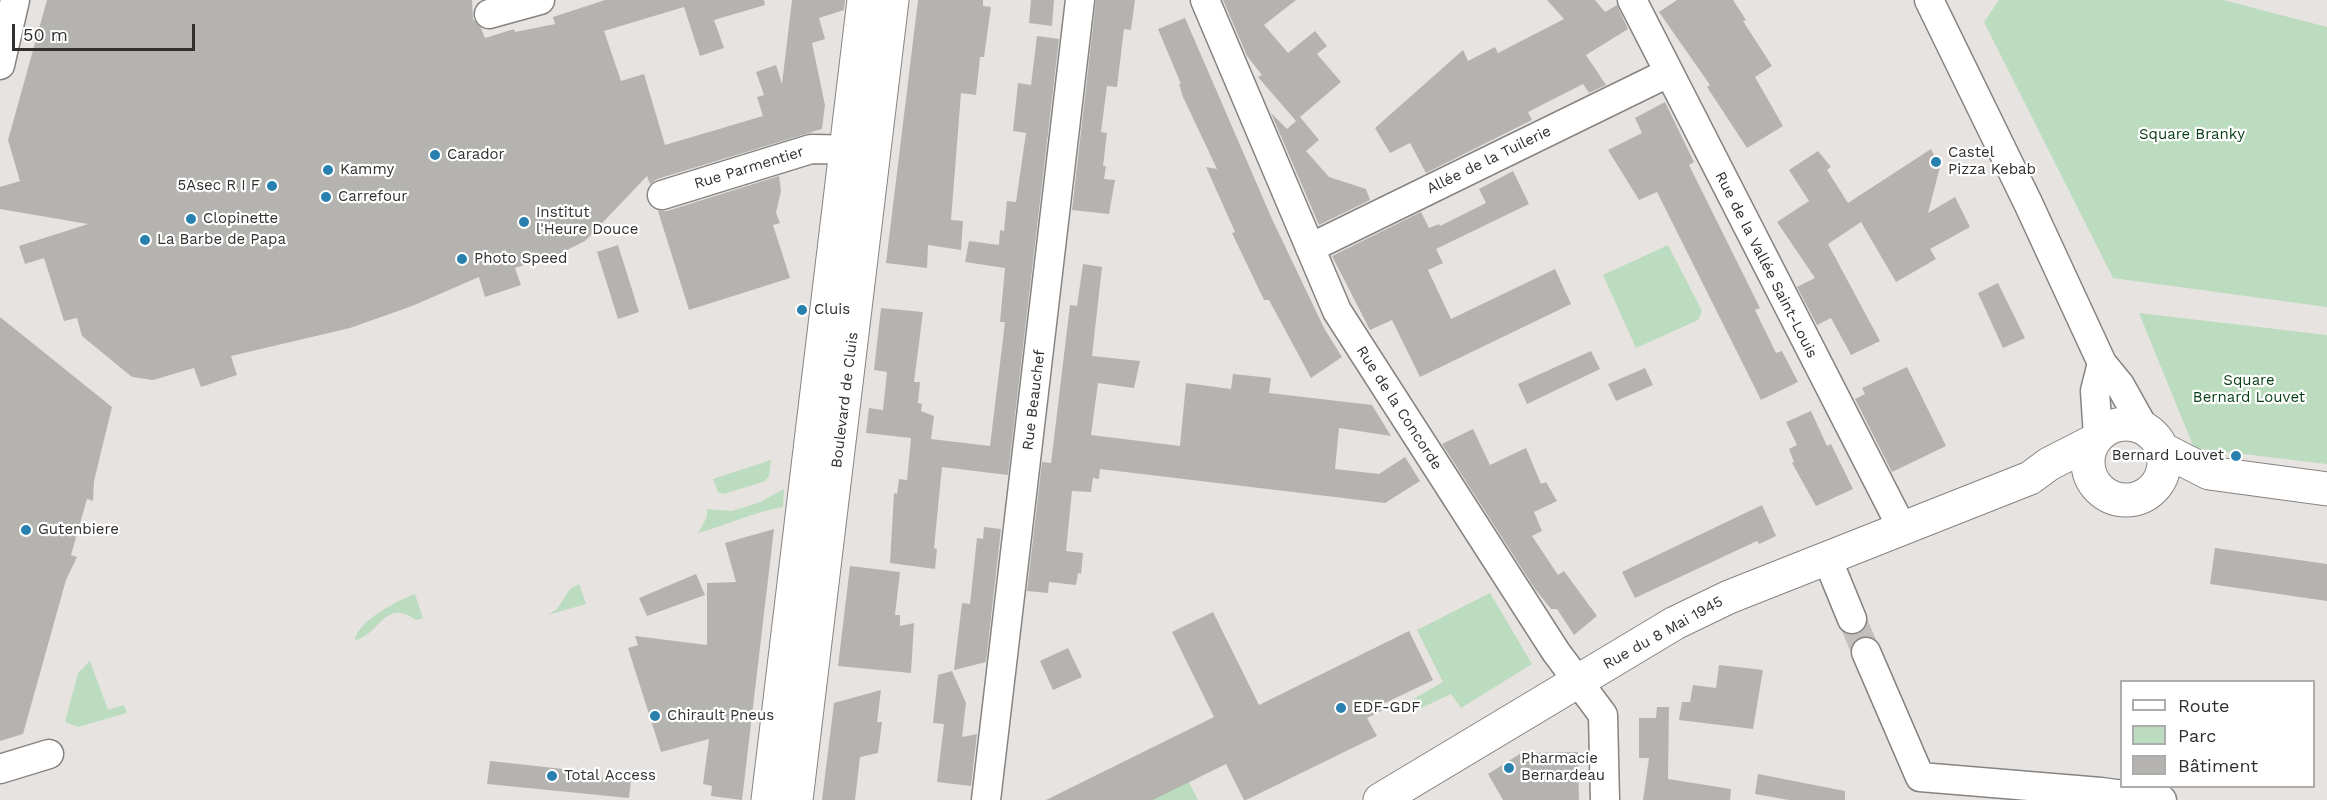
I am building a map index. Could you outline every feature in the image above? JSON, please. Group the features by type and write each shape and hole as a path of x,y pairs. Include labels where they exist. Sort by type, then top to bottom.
{"main road":[{"name":"Boulevard de Cluis","path":"796,800 860,149 864,0"},
{"name":"Boulevard de Cluis","path":"768,800 860,149 892,0"},
{"path":"2209,473 2128,424 2112,427 2096,439 2089,461 2094,482 2109,495 2128,500 2144,496 2156,486 2209,473 2327,489"},
{"path":"2153,438 2164,462 2156,486"},
{"name":"Rue du 8 Mai 1945","path":"1380,800 1684,619 1730,597 2030,478 2049,464 2096,439"},
{"name":"Rue du 8 Mai 1945","path":"2030,478 2094,482"}],"street":[{"path":"0,65 15,0"},
{"path":"489,14 540,0"},
{"name":"Rue Beauchef","path":"986,800 1080,0"},
{"name":"Rue de la Concorde","path":"1205,0 1337,311 1550,642 1603,715 1605,800"},
{"name":"Rue de la Vallée Saint-Louis","path":"1632,0 1902,528"},
{"path":"1929,0 2102,363 2120,385 2153,438"},
{"name":"Allée de la Tuilerie","path":"1310,248 1668,73"},
{"name":"Rue Parmentier","path":"662,195 811,149 860,149"},
{"path":"2096,439 2095,391 2102,363"},
{"path":"1827,558 1852,619"},
{"path":"1866,652 1920,777 2101,792 2162,800"},
{"path":"0,769 50,754"}],"green space":[{"name":"Square Branky","path":"1999,0 2223,0 2327,27 2327,307 2113,278 1984,22"},
{"path":"1668,245 1702,311 1698,320 1636,348 1603,275"},
{"name":"Square Bernard Louvet","path":"2139,313 2327,335 2327,464 2194,448"},
{"path":"771,460 769,477 763,482 723,494 718,492 713,479"},
{"path":"784,489 783,507 698,533 707,517 707,509 732,511 758,503"},
{"path":"579,584 586,604 548,615 557,609 570,589"},
{"path":"1490,593 1532,664 1461,708 1451,694 1419,709 1394,710 1443,682 1417,630"},
{"path":"415,594 423,618 416,620 405,614 396,613 389,615 371,632 355,640 357,633 371,619 390,606"},
{"path":"90,661 108,710 124,705 127,713 78,727 65,722 78,673"},
{"path":"1189,782 1198,800 1153,800"}],"building":[{"name":"Carrefour","path":"47,0 472,0 473,19 481,28 485,38 514,29 515,32 555,24 553,17 605,0 764,0 765,5 714,20 724,48 700,56 684,7 604,31 621,81 644,74 665,145 763,116 757,97 764,95 756,72 776,65 782,84 792,0 845,0 844,10 819,18 825,39 812,43 825,105 822,129 657,179 650,184 647,176 585,241 561,253 515,268 521,285 485,297 479,277 412,306 350,328 231,356 237,375 201,387 194,368 153,380 132,377 82,336 77,318 64,321 44,258 25,264 19,246 88,224 0,209 0,187 20,181 8,140"},
{"path":"918,0 983,0 983,6 991,7 984,57 980,57 976,95 961,93 951,220 963,221 961,250 928,245 927,268 886,263"},
{"path":"1031,0 1054,0 1052,26 1029,23"},
{"path":"1096,0 1135,0 1131,30 1124,29 1117,87 1107,86 1101,132 1107,133 1103,166 1106,166 1104,179 1115,180 1109,214 1072,210"},
{"path":"1223,0 1296,0 1264,25 1288,53 1315,31 1327,46 1317,54 1341,82 1300,117 1319,140 1306,151 1329,177 1366,189 1370,200 1319,225 1271,113 1287,129 1296,121 1258,77 1262,75 1247,56"},
{"path":"1547,0 1595,0 1605,12 1617,5 1628,29 1586,55 1606,85 1589,93 1583,84 1528,112 1532,120 1426,173 1410,143 1390,153 1375,128 1463,50 1468,61 1495,47 1498,53 1564,19"},
{"path":"1677,0 1733,0 1746,20 1743,21 1772,66 1755,77 1783,126 1747,148 1707,87 1710,85 1659,12"},
{"path":"1185,18 1272,219 1324,328 1342,357 1311,378 1269,300 1264,300 1232,233 1235,232 1206,167 1217,169 1183,97 1179,84 1181,84 1158,29"},
{"path":"1037,36 1059,39 1008,475 942,467 934,548 937,549 935,569 890,563 894,493 897,494 899,479 907,480 911,438 866,433 869,408 883,410 887,372 874,370 881,308 923,312 914,382 920,382 918,403 922,404 921,411 934,416 931,439 990,446 1005,322 1000,322 1005,268 965,262 969,241 999,245 1000,230 1004,231 1007,201 1016,202 1026,133 1013,131 1018,83 1031,85"},
{"path":"1665,102 1694,162 1689,165 1760,308 1755,310 1776,353 1782,351 1798,382 1761,400 1657,192 1639,200 1608,150 1642,133 1635,118"},
{"path":"1931,149 1940,167 1928,213 1955,197 1970,227 1930,249 1936,259 1896,282 1861,222 1828,244 1880,341 1851,355 1831,318 1817,325 1797,287 1815,278 1777,222 1809,201 1789,170 1818,151 1831,167 1827,170 1848,203"},
{"path":"1513,171 1529,204 1436,249 1443,263 1428,270 1451,319 1555,269 1571,304 1420,377 1392,320 1370,330 1332,256 1421,212 1429,228 1439,224 1440,226 1486,203 1479,189"},
{"path":"779,176 781,191 776,213 780,223 773,225 790,278 689,310 658,211 667,211"},
{"path":"618,245 639,312 618,319 597,252"},
{"path":"1083,264 1102,267 1092,356 1140,361 1134,388 1098,383 1091,435 1180,446 1186,383 1231,389 1233,374 1271,378 1269,393 1372,405 1391,436 1339,428 1335,469 1379,474 1405,457 1420,481 1385,503 1100,469 1099,479 1093,478 1091,492 1072,491 1066,551 1083,553 1081,574 1078,573 1076,585 1049,582 1048,593 1027,591 1042,462 1051,463 1070,305 1077,306"},
{"path":"1998,283 2025,338 2003,348 1978,293"},
{"path":"0,317 112,407 94,481 93,501 87,499 71,555 77,557 66,580 23,734 0,741"},
{"path":"1591,351 1600,369 1527,404 1518,384"},
{"path":"1907,367 1946,446 1892,472 1855,399 1865,394 1862,388"},
{"path":"1645,368 1653,385 1616,401 1608,384"},
{"path":"1811,411 1827,446 1831,444 1853,489 1816,506 1792,463 1794,462 1789,449 1797,445 1786,422"},
{"path":"1473,429 1490,465 1526,448 1541,484 1546,482 1557,501 1534,512 1542,531 1532,536 1558,575 1564,571 1597,616 1574,635 1557,609 1551,609 1535,589 1442,444"},
{"path":"1762,505 1776,536 1759,544 1757,541 1635,598 1622,572"},
{"path":"984,527 1001,529 986,662 954,670 962,603 970,604 977,538 983,539"},
{"path":"774,529 742,800 711,796 712,786 703,784 709,739 661,752 628,648 638,645 635,636 707,645 707,583 736,582 725,543"},
{"path":"2215,548 2327,564 2327,601 2210,584"},
{"path":"850,566 900,572 895,615 900,615 900,626 914,623 911,673 838,666"},
{"path":"696,574 705,595 647,616 639,598"},
{"name":"EDF-GDF","path":"1213,612 1259,705 1409,631 1433,680 1381,705 1383,710 1367,718 1377,736 1246,800 1226,764 1153,800 1046,800 1214,717 1172,632"},
{"path":"1068,648 1082,677 1053,690 1040,661"},
{"path":"1719,665 1763,670 1753,729 1679,720 1682,702 1690,702 1693,685 1716,688"},
{"path":"952,671 966,703 962,737 977,734 971,786 937,782 944,724 933,723 938,675"},
{"path":"881,690 877,722 882,722 878,753 860,757 855,800 822,800 834,703"},
{"path":"1657,707 1669,707 1668,779 1731,789 1730,800 1643,800 1649,758 1639,758 1639,718 1656,718"},
{"path":"1526,750 1530,753 1578,752 1579,800 1503,800 1488,774"},
{"path":"490,761 591,772 582,775 631,781 629,798 487,784"},
{"path":"1758,774 1845,791 1845,800 1789,800 1755,794"}],"tunnel":[{"path":"1852,619 1866,652"}],"place":[{"name":"Carador","path":"435,155"},
{"name":"Castel Pizza Kebab","path":"1936,162"},
{"name":"Kammy","path":"328,170"},
{"name":"5Asec R I F","path":"272,186"},
{"name":"Carrefour","path":"326,197"},
{"name":"Clopinette","path":"191,219"},
{"name":"Institut l'Heure Douce","path":"524,222"},
{"name":"La Barbe de Papa","path":"145,240"},
{"name":"Photo Speed","path":"462,259"},
{"name":"Cluis","path":"802,310"},
{"name":"Bernard Louvet","path":"2236,456"},
{"name":"Gutenbiere","path":"26,530"},
{"name":"EDF-GDF","path":"1341,708"},
{"name":"Chirault Pneus","path":"655,716"},
{"name":"Pharmacie Bernardeau","path":"1509,768"},
{"name":"Total Access","path":"552,776"}]}
